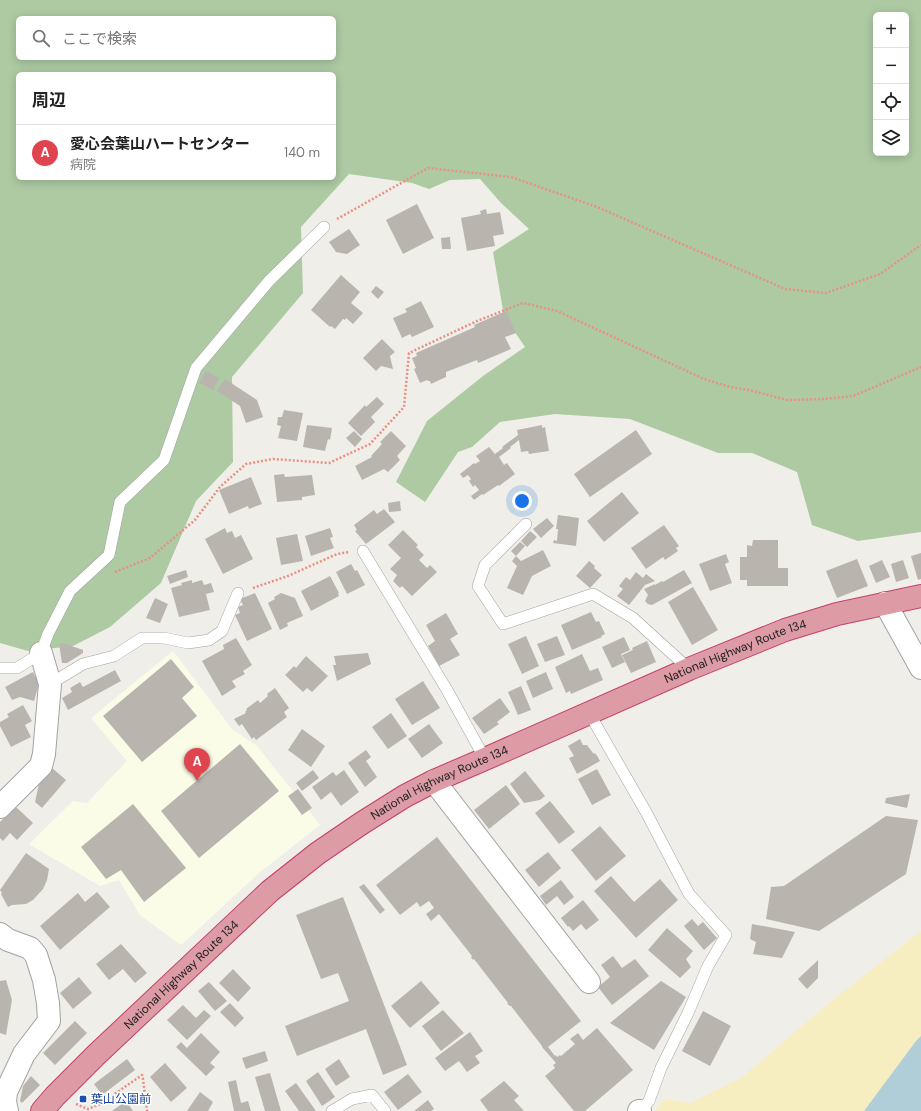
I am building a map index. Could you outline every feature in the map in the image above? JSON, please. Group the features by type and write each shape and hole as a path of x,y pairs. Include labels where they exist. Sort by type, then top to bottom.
{"highway":[{"name":"National Highway Route 134","path":"49,1103 119,1033 270,891 318,853 405,796 434,781 589,713 785,630 837,614 921,596"}],"street":[{"path":"884,603 921,668"},
{"path":"0,807 41,766 44,754 50,684 40,653"},
{"path":"434,781 589,982"},
{"path":"0,934 8,940 30,948 36,955 44,980 49,1021 24,1054 6,1092 5,1102 7,1111"}],"lane":[{"path":"0,668 17,668 40,653 70,591 109,555 120,502 164,460 196,368 269,281 324,227"},
{"path":"526,524 485,565 478,586 503,624 593,594 633,618 689,670"},
{"path":"363,551 447,690 485,759"},
{"path":"50,684 83,664 114,656 142,638 164,638 188,643 209,640 222,631 238,593"},
{"path":"589,713 646,812 689,894 726,935 708,966 688,1013 661,1068 649,1101 639,1111"},
{"path":"332,1111 352,1099 372,1094 385,1111"}],"path":[{"path":"324,227 428,168 511,177 597,207 785,289 826,293 880,274 921,245"},
{"path":"112,573 150,558 195,520 220,487 246,464 273,459 329,463 370,444 404,408 409,353 477,321 523,303 557,311 704,379 730,387 749,390 787,400 853,396 921,368"},
{"path":"238,593 288,576 338,554 363,551"},
{"path":"49,1103 88,1109 100,1104 142,1076 144,1078 147,1111"}],"shaded area":[{"path":"173,651 232,729 257,746 320,825 259,873 181,945 140,915 119,880 100,886 29,844 73,801 87,803 127,761 91,718"}],"green space":[{"path":"0,0 921,0 921,532 858,541 812,525 797,472 752,453 718,453 630,419 555,414 500,422 472,447 458,452 425,502 396,482 427,421 483,376 525,347 504,316 493,252 529,229 501,203 480,179 450,180 429,189 412,183 349,174 301,227 303,293 232,377 233,462 196,501 161,583 110,627 73,646 28,651 0,643"}],"sand":[{"path":"921,931 921,1074 887,1111 655,1111 664,1099 690,1103 741,1078 835,998"}],"water":[{"path":"921,1036 921,1111 864,1111 916,1041"}],"building":[{"path":"417,204 434,238 403,254 386,220"},
{"path":"486,209 487,214 500,212 504,234 493,236 495,246 467,251 461,218 481,214 480,211"},
{"path":"349,229 360,245 347,254 336,252 329,242"},
{"path":"450,237 451,249 442,249 441,238"},
{"path":"341,275 360,292 351,303 363,313 353,324 346,318 345,320 343,319 335,329 331,326 330,327 311,310"},
{"path":"376,286 384,292 378,299 371,292"},
{"path":"421,301 434,327 412,337 410,334 402,338 393,318 407,312 405,309"},
{"path":"506,311 516,333 505,337 511,349 478,363 477,360 446,372 446,377 431,384 430,381 427,380 420,383 414,369 416,368 412,358 417,356 416,353 475,327 474,325"},
{"path":"382,339 395,352 390,356 393,369 381,366 376,371 363,358"},
{"path":"206,371 219,378 213,390 199,383"},
{"path":"225,379 257,400 263,417 246,423 240,406 217,391"},
{"path":"377,397 384,404 371,417 375,422 361,436 348,423 365,405 366,407"},
{"path":"284,410 303,413 297,441 278,438 281,426 277,425 278,417 282,417"},
{"path":"307,425 332,428 330,440 328,439 325,451 303,447"},
{"path":"542,425 542,428 545,427 549,451 529,454 528,451 521,452 519,440 499,457 504,465 507,463 515,474 499,486 498,485 474,500 471,496 479,490 475,485 473,487 469,481 471,479 468,475 463,478 460,474 474,463 475,464 480,461 476,456 489,447 495,454 518,435 517,430"},
{"path":"636,430 652,454 590,497 574,474"},
{"path":"354,431 362,439 355,447 346,438"},
{"path":"391,431 406,446 397,456 400,460 388,472 384,469 362,480 355,466 372,457 371,456 382,444 380,442"},
{"path":"284,474 285,477 312,475 315,495 302,497 302,500 277,502 274,475"},
{"path":"251,477 262,504 249,509 248,506 229,514 219,490"},
{"path":"622,492 639,513 604,542 587,521"},
{"path":"400,501 401,511 389,512 388,503"},
{"path":"384,509 395,522 366,544 355,531 357,530 354,525 374,510 377,514"},
{"path":"558,515 579,518 576,546 553,543 554,540 557,541 558,529 556,529"},
{"path":"547,518 554,526 541,538 533,529"},
{"path":"664,525 679,546 676,548 678,551 665,560 663,557 646,569 631,548"},
{"path":"225,528 227,533 232,531 235,538 241,535 253,559 223,574 205,539"},
{"path":"330,528 333,537 330,538 334,548 311,556 305,536"},
{"path":"403,530 418,545 416,547 424,555 419,560 427,568 430,565 437,572 412,596 402,586 400,588 393,581 397,575 390,569 401,558 388,545"},
{"path":"530,531 537,537 527,547 521,541"},
{"path":"297,534 303,561 281,565 276,538"},
{"path":"753,540 778,540 778,568 788,568 788,586 747,586 747,580 740,580 740,557 747,557 747,545 752,546"},
{"path":"520,542 525,546 516,556 511,551"},
{"path":"543,550 551,566 532,576 523,595 507,588 517,566 512,561 516,556 521,561"},
{"path":"921,553 921,579 918,580 911,556"},
{"path":"726,554 729,562 725,564 732,583 710,591 699,564"},
{"path":"857,559 868,586 837,598 826,571"},
{"path":"882,560 890,577 876,583 869,566"},
{"path":"903,560 909,578 896,582 891,564"},
{"path":"589,561 602,575 590,588 576,576"},
{"path":"351,564 355,571 357,570 365,585 347,594 336,572"},
{"path":"186,570 188,577 170,584 167,576"},
{"path":"684,570 692,583 652,605 645,601 648,595 644,589 662,581 663,582"},
{"path":"636,572 643,578 646,574 655,581 645,585 629,605 617,596 623,589 619,586 626,577 630,580"},
{"path":"330,576 339,593 339,596 311,611 301,591"},
{"path":"192,580 192,583 202,580 204,585 211,583 214,592 206,594 210,610 179,617 171,588"},
{"path":"693,587 718,630 692,645 668,602"},
{"path":"255,593 272,629 247,641 235,615 240,613 238,607 243,605 240,599"},
{"path":"281,593 295,598 303,616 287,623 288,626 280,630 268,603"},
{"path":"155,598 168,604 160,623 146,618"},
{"path":"591,612 596,622 599,621 605,634 601,636 602,637 572,650 561,625"},
{"path":"446,613 458,634 450,639 460,655 439,666 428,646 435,641 426,625"},
{"path":"526,636 539,666 522,674 508,644"},
{"path":"557,636 565,655 545,662 537,644"},
{"path":"624,637 630,650 621,654 625,662 612,668 602,647"},
{"path":"236,638 252,665 243,671 245,674 232,681 236,687 222,696 202,661 224,649 223,645"},
{"path":"647,641 656,662 631,673 622,655 633,650 632,648"},
{"path":"63,643 83,650 83,653 67,663 62,663 59,644"},
{"path":"368,653 371,664 337,681 333,665 336,665 334,656"},
{"path":"582,654 590,671 598,668 603,680 571,694 570,691 566,693 555,667"},
{"path":"306,656 328,676 312,692 307,688 303,692 285,675 294,666 296,668"},
{"path":"171,659 194,687 182,698 197,716 142,762 103,716"},
{"path":"115,670 121,681 68,710 62,698 72,692 70,688 80,682 83,687"},
{"path":"33,672 40,686 38,687 34,701 20,697 12,700 5,687"},
{"path":"546,672 553,689 533,698 526,681"},
{"path":"423,681 440,708 412,725 395,699"},
{"path":"521,686 531,710 518,715 508,692"},
{"path":"275,688 289,708 284,712 287,717 256,740 254,737 252,739 242,724 239,726 234,719 246,713 246,709 258,700 260,703 268,696 267,694"},
{"path":"500,698 510,712 497,722 499,724 484,734 472,718"},
{"path":"23,705 32,721 25,725 31,737 11,747 0,726 0,722 9,717 7,714"},
{"path":"391,713 407,736 388,749 372,727"},
{"path":"429,724 443,743 422,758 408,739"},
{"path":"302,729 325,746 311,767 288,750"},
{"path":"580,739 583,745 587,745 593,753 596,754 600,761 577,774 569,758 574,756 568,746"},
{"path":"240,744 279,791 199,858 161,811"},
{"path":"366,750 371,757 366,761 377,777 365,787 348,763"},
{"path":"51,767 66,780 42,808 35,802 40,779"},
{"path":"597,769 611,795 592,805 578,779"},
{"path":"313,770 319,778 302,791 296,783"},
{"path":"344,770 359,792 341,806 331,792 321,800 312,787 333,772 336,776"},
{"path":"525,771 545,796 540,800 524,803 510,784"},
{"path":"506,785 520,804 489,829 474,810"},
{"path":"298,789 312,808 302,815 288,796"},
{"path":"910,794 907,808 885,803 886,798"},
{"path":"550,801 575,832 559,844 535,813"},
{"path":"133,804 186,868 144,902 121,870 106,879 81,847"},
{"path":"15,806 33,823 17,840 10,833 3,841 0,838 0,822"},
{"path":"886,816 918,820 906,874 819,931 766,919 771,887 784,886"},
{"path":"600,826 626,856 596,881 571,850"},
{"path":"437,837 581,1021 548,1047 555,1056 561,1056 575,1044 570,1039 578,1033 583,1040 597,1028 633,1070 585,1111 574,1111 545,1076 555,1068 553,1065 556,1063 511,1006 507,1004 508,1003 474,959 473,960 471,957 472,956 439,914 431,921 426,914 434,908 429,901 420,907 417,902 400,915 376,885"},
{"path":"548,852 561,868 539,887 525,870"},
{"path":"26,853 49,869 47,880 43,889 33,900 26,904 12,905 8,907 0,890"},
{"path":"611,876 634,902 660,879 678,900 636,938 594,891"},
{"path":"561,880 574,897 564,905 557,896 546,905 540,896"},
{"path":"364,884 385,910 380,914 359,887"},
{"path":"97,892 110,907 60,950 40,926 78,893 85,902"},
{"path":"343,897 407,1065 383,1075 366,1029 297,1056 285,1026 349,1001 338,973 321,979 296,915"},
{"path":"583,900 599,920 586,930 581,924 573,931 561,918"},
{"path":"692,919 698,926 703,922 717,938 704,950 684,926"},
{"path":"752,924 795,932 782,958 753,954 756,942 750,939"},
{"path":"667,928 693,951 686,959 691,967 680,978 648,950"},
{"path":"121,944 147,973 135,983 123,969 109,980 96,964"},
{"path":"613,956 622,968 635,959 649,976 612,1005 598,987 610,977 601,965"},
{"path":"818,960 818,978 807,989 798,979"},
{"path":"233,969 251,988 238,1002 219,983"},
{"path":"79,977 92,993 73,1009 60,993"},
{"path":"6,980 12,1000 6,1035 0,1033 0,981"},
{"path":"421,981 440,1003 410,1028 391,1006"},
{"path":"661,981 686,997 654,1050 610,1023"},
{"path":"209,982 227,1001 215,1011 198,991"},
{"path":"230,1003 244,1018 235,1027 220,1012"},
{"path":"183,1005 196,1018 204,1010 211,1016 187,1040 167,1020"},
{"path":"443,1010 464,1033 441,1051 422,1026"},
{"path":"703,1011 731,1026 710,1066 682,1051"},
{"path":"75,1021 87,1033 55,1065 43,1053"},
{"path":"470,1032 483,1051 475,1056 480,1063 467,1072 459,1061 445,1071 435,1058"},
{"path":"201,1033 220,1052 210,1063 215,1067 206,1076 176,1047 181,1042 187,1048"},
{"path":"265,1051 268,1061 246,1069 242,1058"},
{"path":"127,1059 135,1070 102,1095 94,1084"},
{"path":"339,1059 350,1077 336,1086 325,1069"},
{"path":"165,1063 187,1088 171,1102 150,1077"},
{"path":"318,1072 335,1097 322,1106 306,1081"},
{"path":"270,1073 281,1111 265,1111 255,1077"},
{"path":"408,1074 422,1092 398,1110 384,1092"},
{"path":"31,1076 40,1085 22,1103 20,1101 23,1086"},
{"path":"236,1080 241,1103 248,1101 251,1111 234,1111 228,1082"},
{"path":"504,1081 519,1096 514,1100 524,1111 488,1111 480,1100"},
{"path":"296,1083 316,1111 299,1111 285,1091"},
{"path":"200,1092 213,1102 208,1111 187,1111"},
{"path":"428,1100 434,1109 431,1111 414,1111"},
{"path":"126,1101 133,1111 112,1111"}],"place":[{"name":"愛心会葉山ハートセンター","path":"197,781"},
{"name":"葉山公園前","path":"83,1099"}]}
